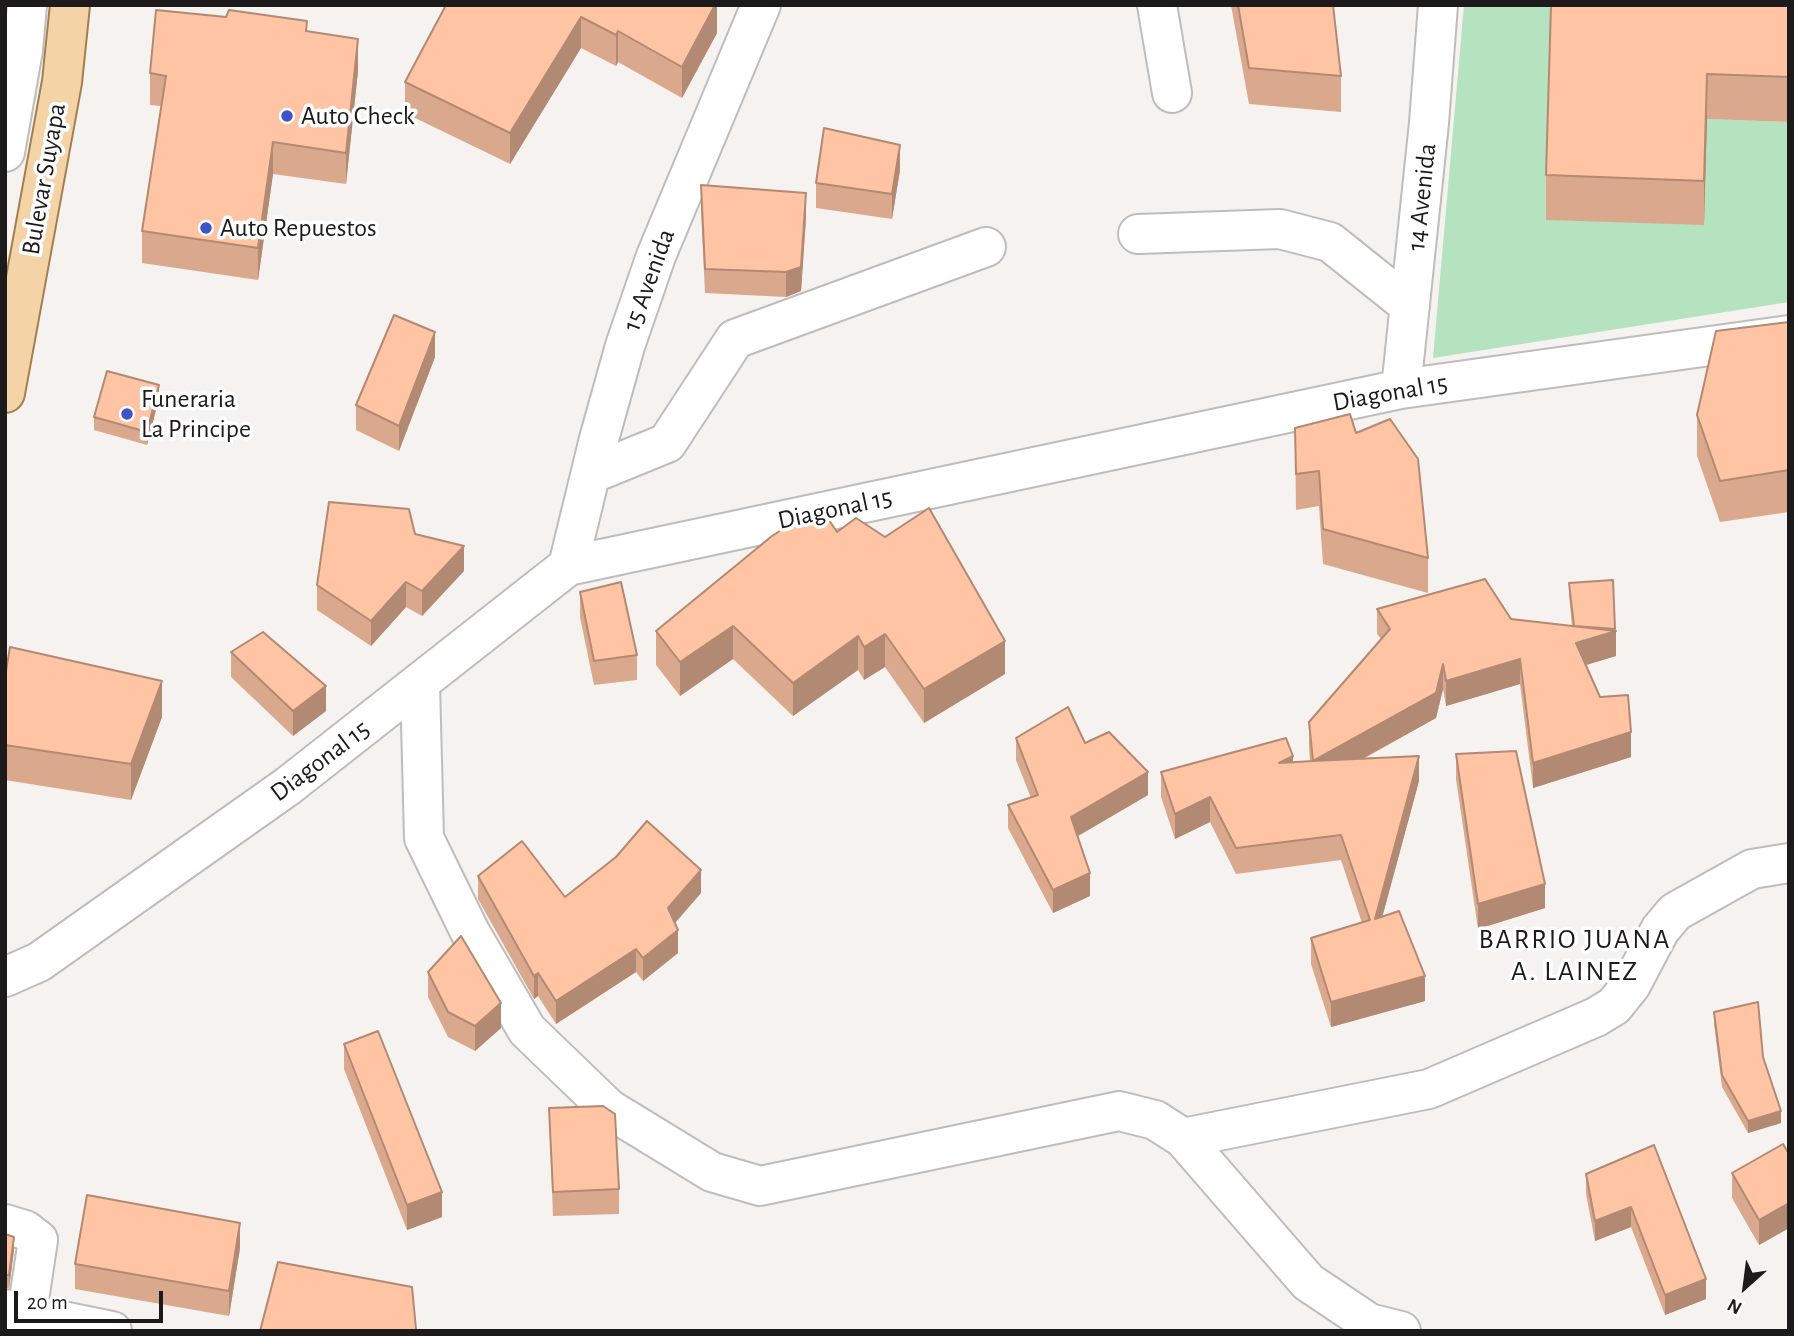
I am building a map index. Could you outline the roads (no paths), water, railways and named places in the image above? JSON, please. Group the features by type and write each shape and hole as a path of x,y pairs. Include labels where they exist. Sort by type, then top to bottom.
{"main road":[{"name":"Bulevar Suyapa","path":"5,393 62,82 70,5"}],"street":[{"path":"5,152 23,50 27,5"},
{"name":"15 Avenida","path":"568,566 625,346 656,257 761,5"},
{"path":"1157,5 1172,93"},
{"name":"14 Avenida","path":"1401,389 1429,123 1438,5"},
{"path":"1138,234 1280,229 1330,242 1410,306"},
{"path":"591,474 667,443 735,339 986,247"},
{"name":"Diagonal 15","path":"5,977 39,962 288,786 568,566 1401,389 1789,335"},
{"path":"420,684 424,838 470,932 527,1030 609,1110 712,1172 760,1186 1119,1111 1155,1120 1183,1138 1308,1282 1369,1323 1401,1331"},
{"path":"1183,1138 1429,1090 1596,1017 1614,1006 1631,985 1660,930 1675,912 1752,869 1789,863"},
{"path":"5,1224 25,1230 38,1240 16,1311 66,1326 112,1331"}],"place":[{"name":"Auto Check","path":"287,116"},
{"name":"Auto Repuestos","path":"206,228"},
{"name":"Funeraria La Principe","path":"127,414"}],"district":[{"name":"BARRIO JUANA A. LAINEZ","path":"1575,956"}]}
